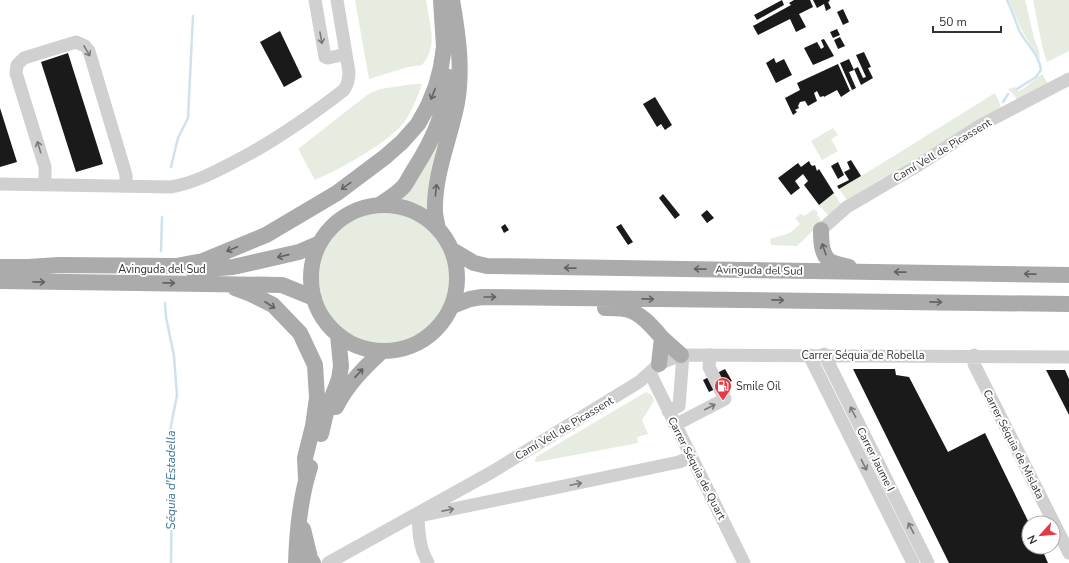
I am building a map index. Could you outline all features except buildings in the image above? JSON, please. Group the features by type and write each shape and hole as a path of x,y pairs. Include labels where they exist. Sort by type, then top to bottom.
{"main road":[{"path":"379,205 404,186 427,149 443,110 448,88 450,54 446,20 441,0"},
{"path":"28,267 59,265 176,266 203,261 266,234 337,193 385,158 402,142 418,124 428,106 436,86 444,47 441,0"},
{"path":"438,229 435,212 436,186 455,109 459,83 459,45 452,0"},
{"path":"379,205 399,206 418,213 438,229 445,236 452,250 457,269 457,288 452,306 441,326 424,340 404,350 381,352 358,347 338,335 323,319 314,298 311,280 313,260 320,243 335,224 356,210 379,205"},
{"path":"821,230 824,254 829,261 835,264 844,264 862,272"},
{"name":"Avinguda del Sud","path":"0,267 175,271 234,267 298,252 320,243"},
{"name":"Avinguda del Sud","path":"452,250 474,263 487,266 1069,274"},
{"name":"Avinguda del Sud","path":"0,281 282,285 314,298"},
{"path":"222,283 273,305 300,333 315,365 317,398 313,426 305,458 306,478"},
{"path":"452,306 470,299 482,297 1069,304"},
{"path":"517,297 546,304 626,309 641,316 662,338 682,355"},
{"path":"296,563 300,514 306,478 323,429 326,413 339,379 341,366 338,335"},
{"path":"654,368 662,338"},
{"path":"323,429 342,396 358,374 381,352"},
{"path":"300,514 304,537 313,563"}],"street":[{"path":"314,0 325,57 328,58 346,54"},
{"path":"0,184 171,187 190,182 228,165 299,124 344,90 347,86 349,78 346,54 336,0"},
{"path":"45,185 45,167 16,69 17,65 24,58 80,42 88,51 125,172 126,186"},
{"name":"Camí Vell de Picassent","path":"821,230 847,207 917,166 981,125 1069,79"},
{"name":"Carrer Jaume I","path":"809,354 913,563"},
{"name":"Carrer Séquia de Robella","path":"654,368 682,355 824,354 1069,357"},
{"name":"Carrer Jaume I","path":"824,354 928,563"},
{"path":"668,411 679,406 682,355"},
{"path":"675,425 725,399 709,367 710,355"},
{"name":"Carrer Séquia de Mislata","path":"974,355 974,364 1069,553"},
{"name":"Camí Vell de Picassent","path":"328,563 466,486 640,382 654,368"},
{"name":"Carrer Séquia de Quart","path":"654,368 668,411 744,563"},
{"name":"Camí Vell de Picassent","path":"414,516 678,462 691,457"},
{"path":"466,486 467,497 471,505"},
{"path":"414,516 419,543 428,563"}],"shaded area":[{"path":"355,0 426,0 431,26 432,42 427,58 422,65 408,67 369,79"},
{"path":"1009,0 1025,0 1034,38 1039,51 1040,60 1021,29"},
{"path":"1033,0 1069,0 1069,51 1047,62 1043,50"},
{"path":"1042,74 1049,85 1017,100 1008,89 1015,87 1018,91 1023,89"},
{"path":"422,84 407,118 400,127 365,154 315,180 298,149 367,95 380,89"},
{"path":"995,93 1001,107 904,169 883,178 847,200 839,189 881,164"},
{"path":"833,128 838,135 831,139 838,151 822,160 811,141"},
{"path":"442,129 428,210 417,204 400,199"},
{"path":"834,193 842,206 829,216 819,205"},
{"path":"814,209 818,213 817,215 822,222 797,246 771,245 770,239 790,233 800,224 795,218 801,214 804,216"},
{"path":"392,212 404,214 416,219 432,231 444,247 449,259 451,278 449,297 444,309 432,325 416,337 404,342 378,344 366,342 354,337 338,325 326,309 321,297 319,271 321,259 326,247 338,231 354,219 366,214"},
{"path":"646,392 652,395 654,401 642,420 648,434 637,437 638,443 537,462 535,461 536,457"}],"waterway":[{"path":"1007,0 1019,30 1038,59 1041,70 1036,77 1017,89"},
{"path":"171,167 178,138 188,118 193,16"},
{"path":"1003,102 1008,94"},
{"path":"161,251 162,217"},
{"name":"Séquia d'Estadella","path":"165,303 166,317 174,356 177,395 170,431 172,485 171,563"}],"place":[{"name":"Smile Oil","path":"723,401"}]}
